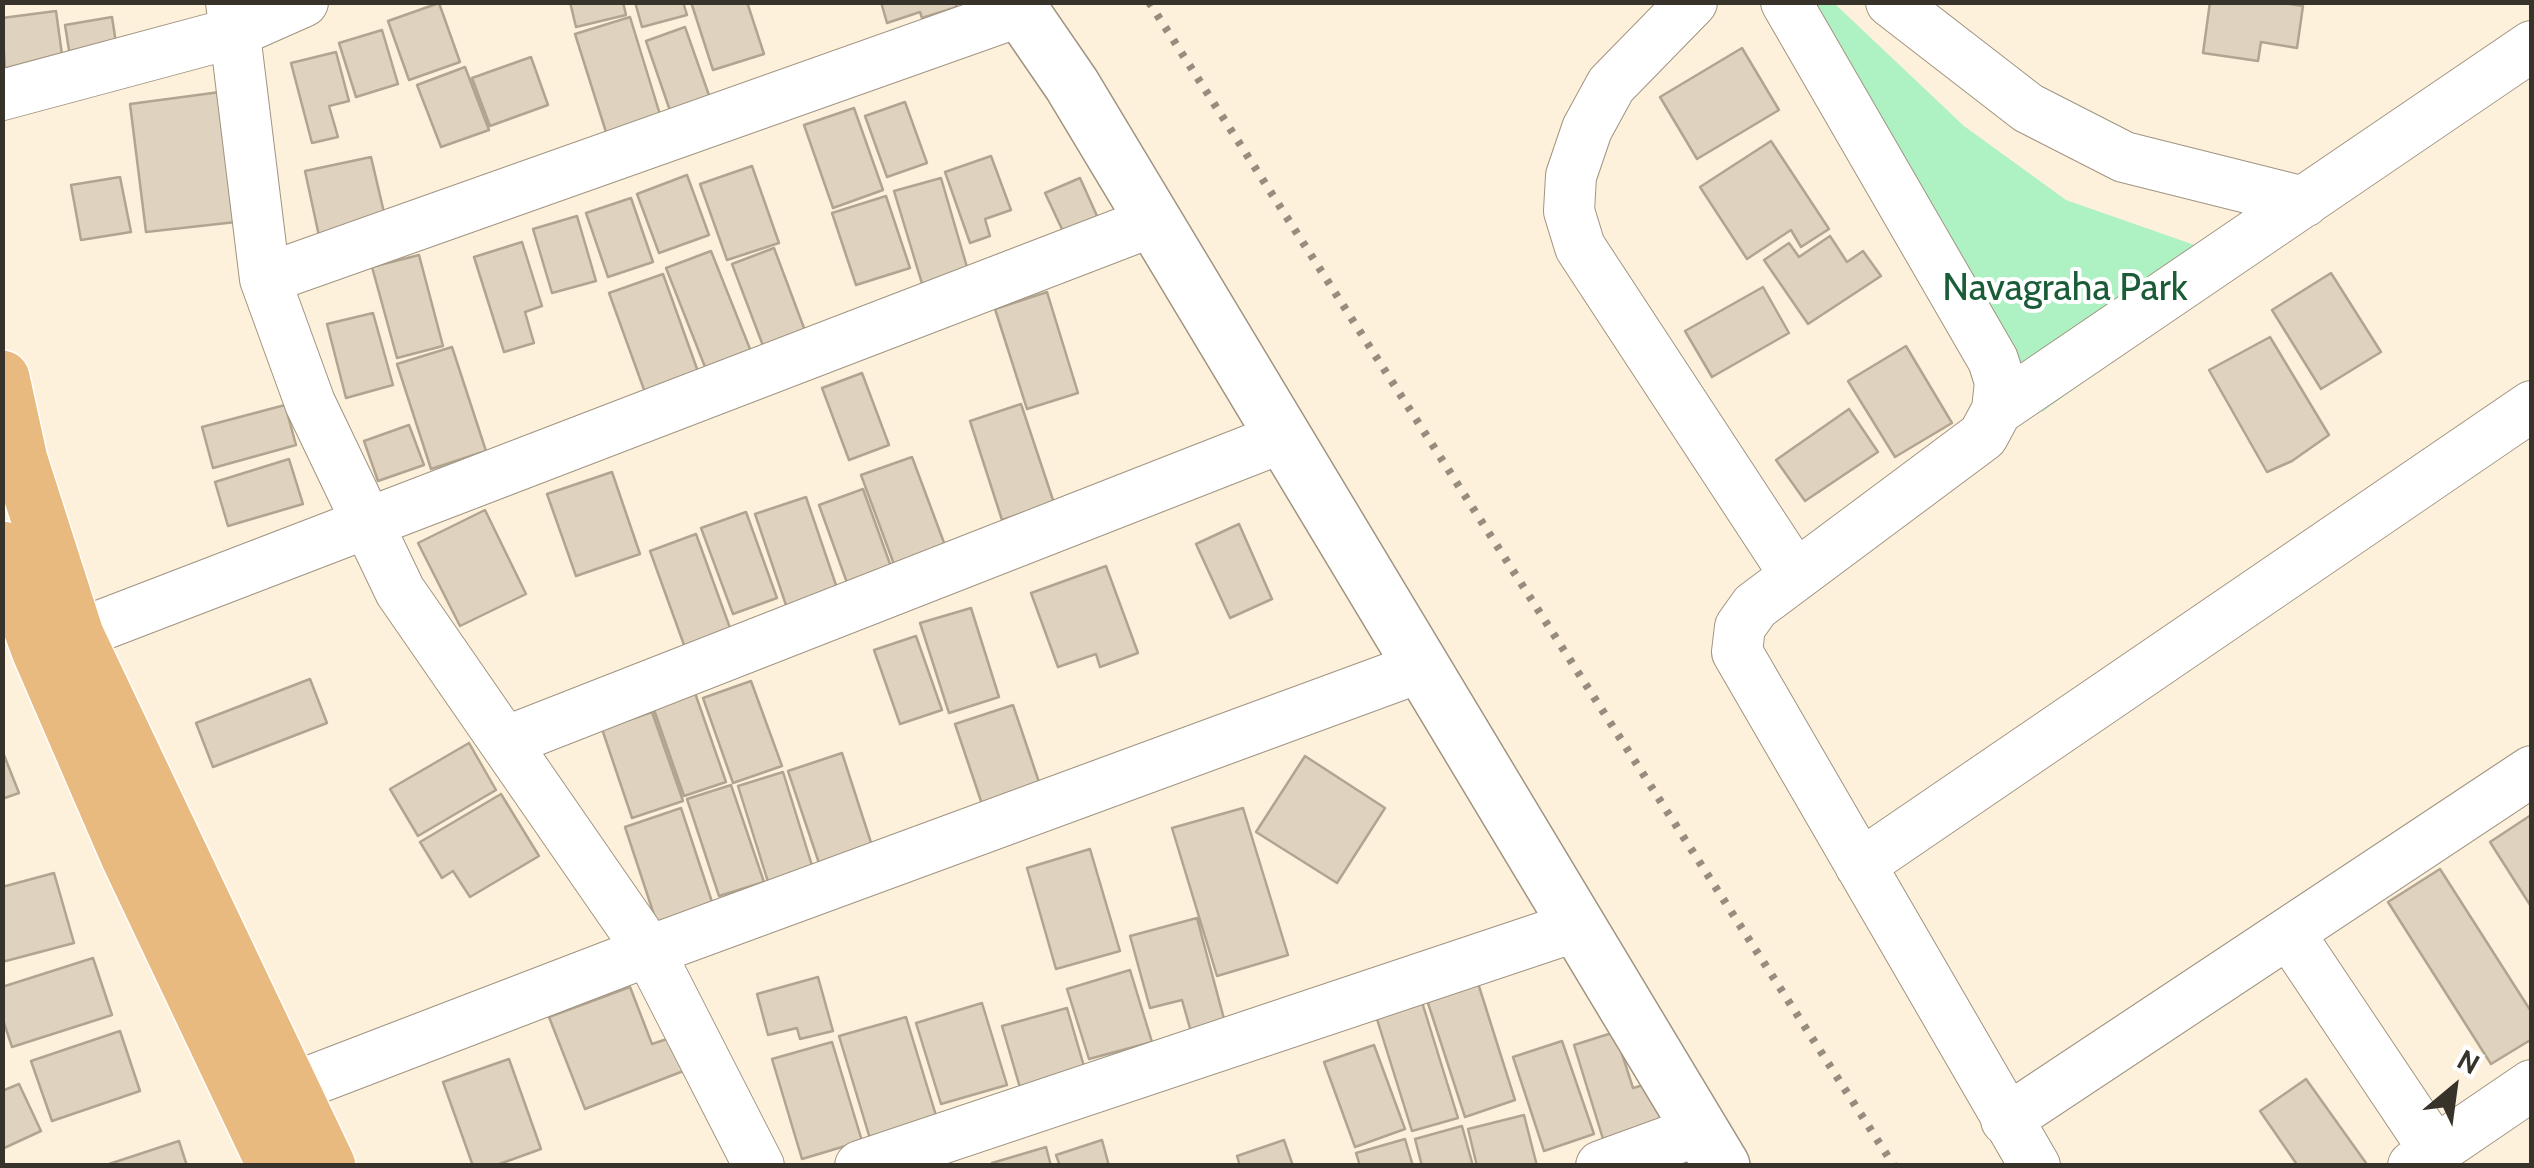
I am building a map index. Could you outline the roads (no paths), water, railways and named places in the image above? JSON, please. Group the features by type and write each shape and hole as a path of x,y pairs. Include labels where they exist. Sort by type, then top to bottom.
{"main road":[{"path":"2,378 20,460 76,635 328,1166"},
{"path":"2,549 39,650 130,858 275,1166"}],"street":[{"path":"2,94 232,18 303,2"},
{"path":"1692,2 1612,85 1587,130 1571,176 1569,211 1580,247 1795,575"},
{"path":"1786,2 1993,360 2000,382 1997,410 1983,436 1755,606 1740,627 1737,652 2035,1166"},
{"path":"1891,2 2028,108 2124,157 2304,202"},
{"path":"266,279 1018,7 1072,85 1711,1148 1602,1166"},
{"path":"232,18 266,279 310,402 400,591 649,951 759,1166"},
{"path":"1997,410 2532,46"},
{"path":"76,635 1154,221"},
{"path":"1860,865 2532,406"},
{"path":"506,742 1284,438"},
{"path":"292,1088 649,951 1422,667"},
{"path":"2006,1120 2532,771"},
{"path":"860,1166 1577,926"},
{"path":"2289,933 2424,1158 2532,1086"}],"railway":[{"path":"1149,2 1894,1166"}],"park label":[{"name":"Navagraha Park","path":"2065,289"}]}
